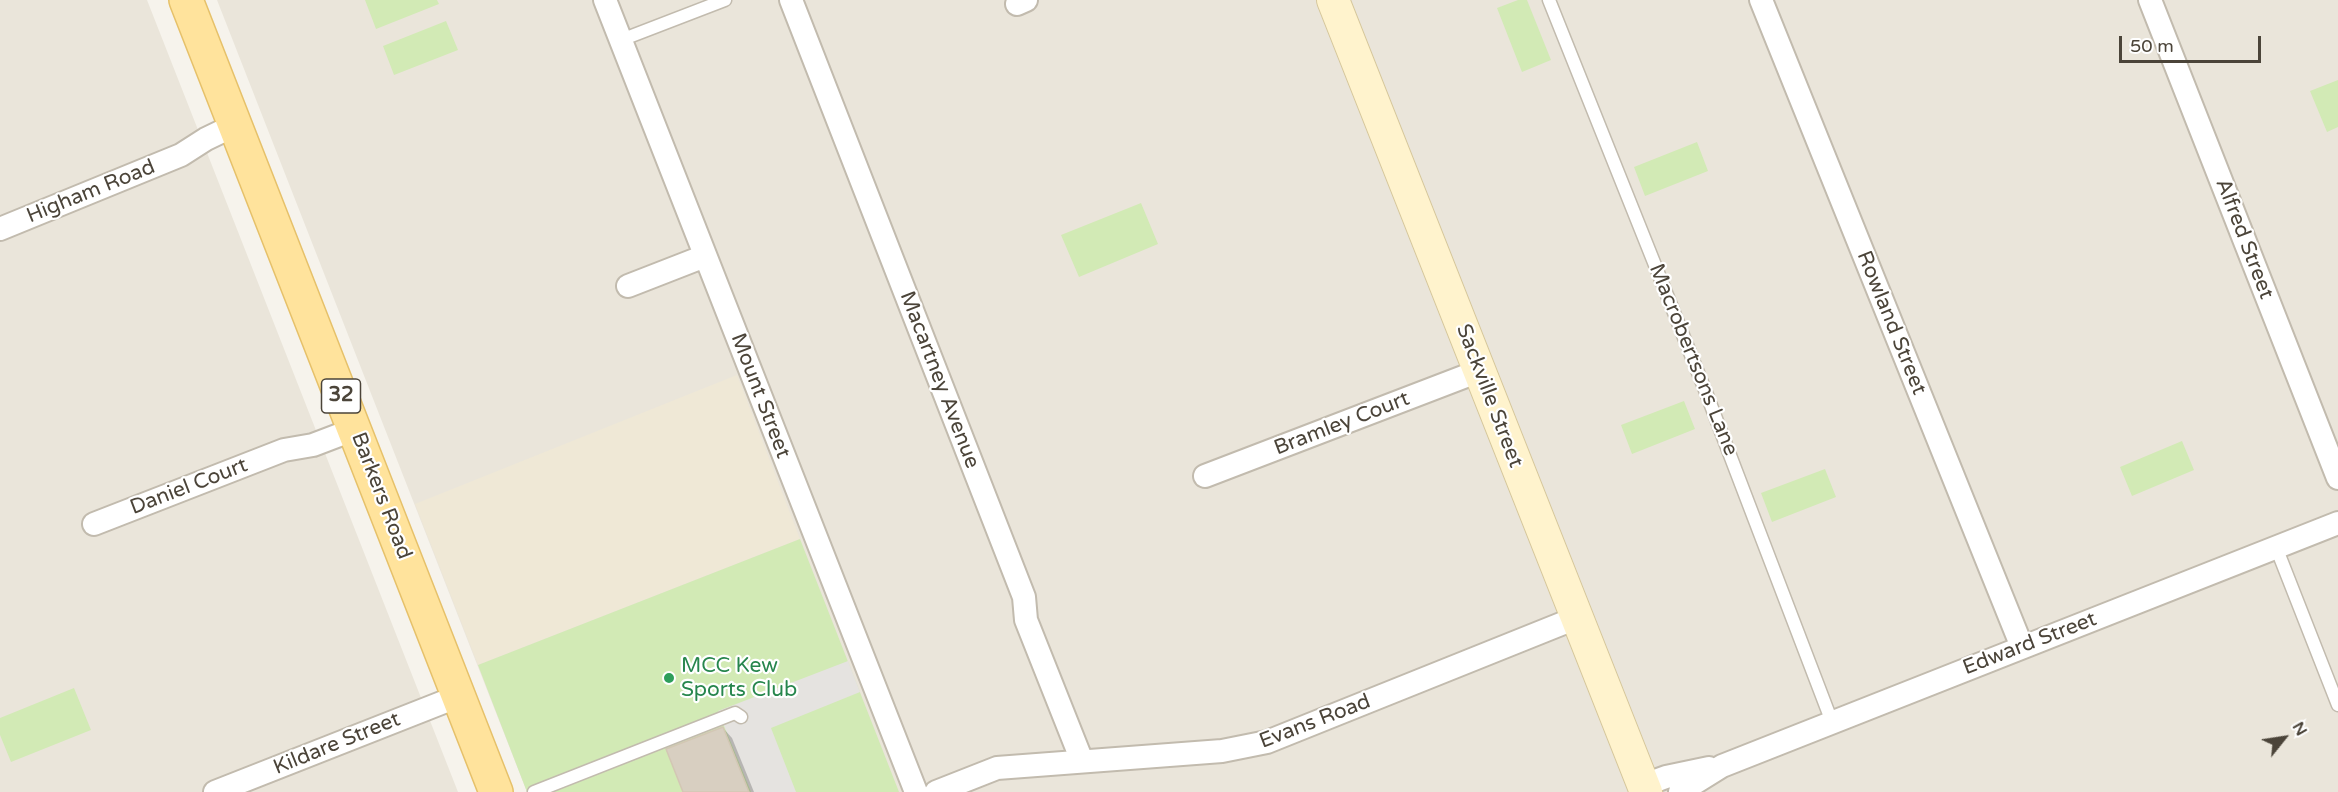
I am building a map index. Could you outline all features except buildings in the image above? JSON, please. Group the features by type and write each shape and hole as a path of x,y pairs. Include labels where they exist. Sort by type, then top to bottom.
{"main road":[{"name":"Barkers Road","path":"186,0 496,792"}],"street":[{"name":"Mount Street","path":"605,0 916,792"},
{"name":"Macartney Avenue","path":"791,0 1024,597 1026,620 1082,761"},
{"name":"Sackville Street","path":"1333,0 1645,789"},
{"name":"Rowland Street","path":"1761,0 2022,647"},
{"name":"Alfred Street","path":"2150,0 2338,478"},
{"name":"Higham Road","path":"0,229 181,156 206,139 238,132"},
{"path":"628,286 705,256"},
{"name":"Bramley Court","path":"1205,477 1479,371"},
{"name":"Daniel Court","path":"94,524 284,450 308,433 352,423"},
{"name":"Edward Street","path":"1680,792 1722,766 2338,523"},
{"name":"Evans Road","path":"936,792 993,768 1222,751 1267,742 1576,618"},
{"name":"Kildare Street","path":"214,792 459,696"},
{"name":"Edward Street","path":"1645,789 1666,777 1722,766"}],"lane":[{"path":"621,40 725,0"},
{"name":"Macrobertsons Lane","path":"1549,0 1711,406 1832,722"},
{"path":"2276,547 2338,705"},
{"path":"534,792 735,712 741,717"}],"shaded area":[{"path":"0,0 147,0 458,792 0,792"},
{"path":"217,0 2338,0 2338,792 527,792"},
{"path":"737,375 800,539 478,665 415,504"},
{"path":"848,661 860,692 771,728 796,792 751,792 718,711"}],"green space":[{"path":"365,0 437,0 439,4 376,29"},
{"path":"1518,0 1527,0 1551,60 1522,72 1497,8"},
{"path":"446,21 458,50 394,75 383,46"},
{"path":"2338,80 2338,127 2327,132 2310,91"},
{"path":"1697,142 1708,171 1645,196 1634,167"},
{"path":"1141,203 1158,244 1079,277 1061,235"},
{"path":"1684,401 1695,429 1632,454 1621,425"},
{"path":"2182,441 2194,470 2132,496 2120,467"},
{"path":"1825,469 1836,497 1772,522 1761,493"},
{"name":"MCC Kew Sports Club","path":"800,539 899,792 527,792 478,665"},
{"path":"74,688 91,730 11,762 0,735 0,718"}],"place":[{"name":"MCC Kew Sports Club","path":"669,678"}]}
